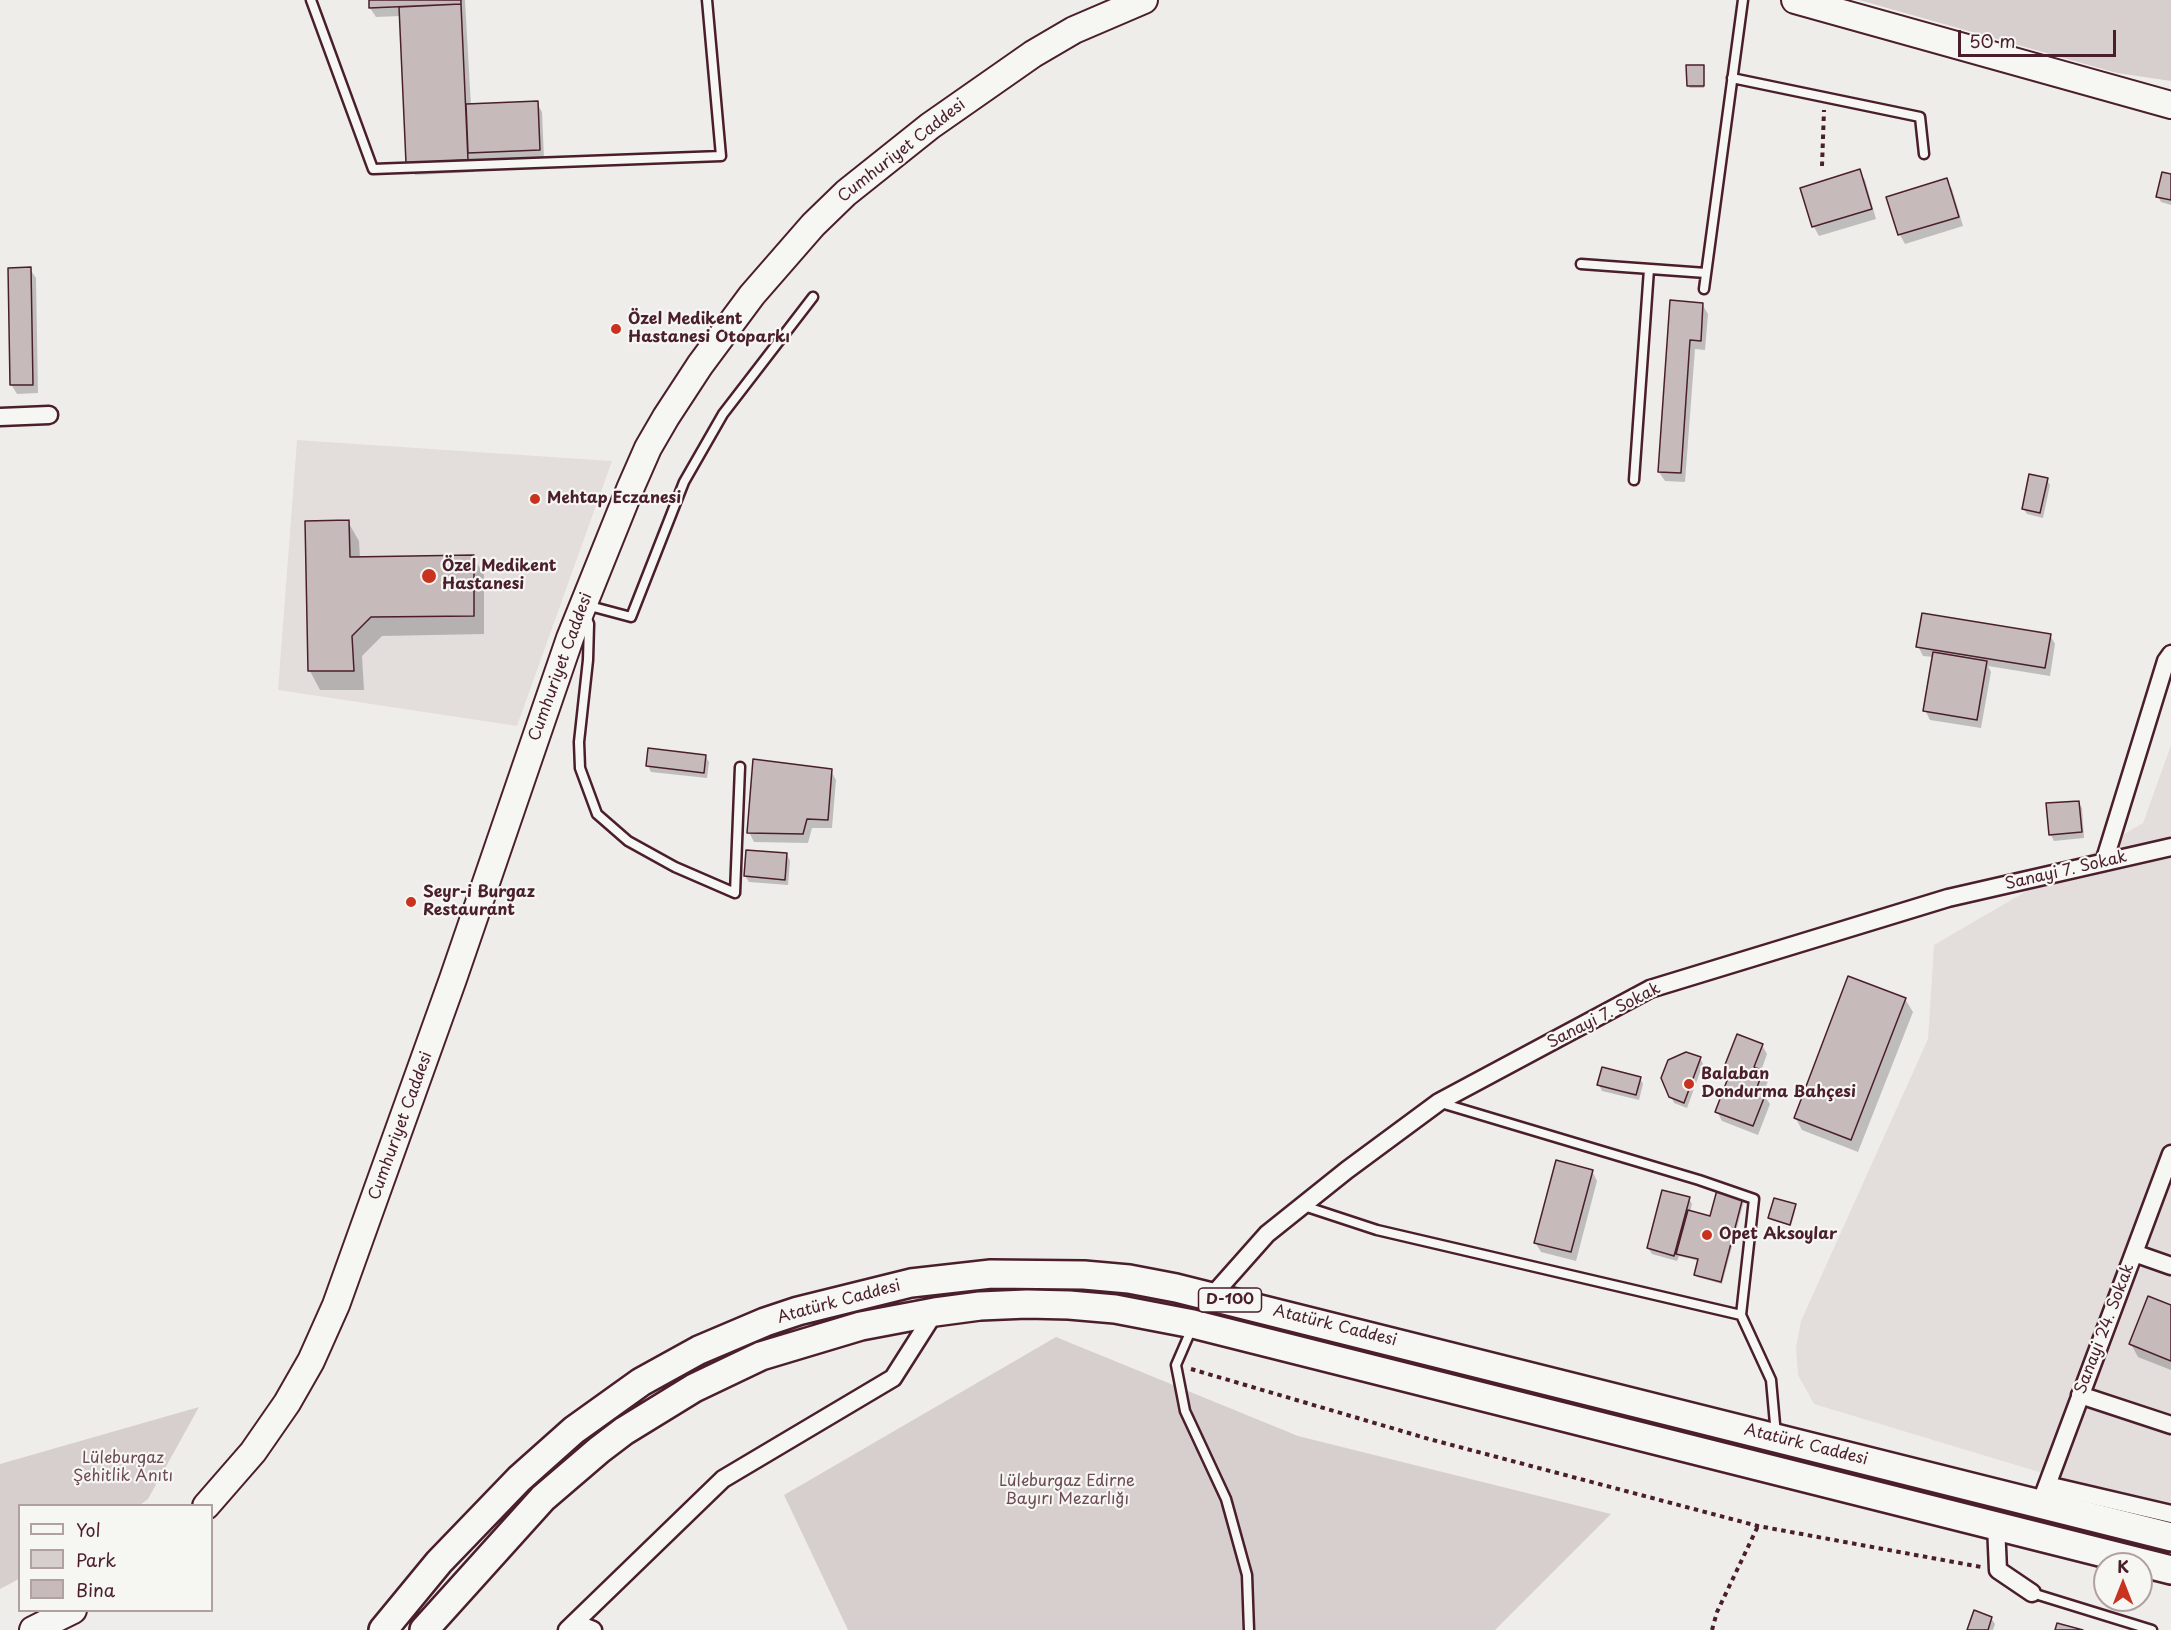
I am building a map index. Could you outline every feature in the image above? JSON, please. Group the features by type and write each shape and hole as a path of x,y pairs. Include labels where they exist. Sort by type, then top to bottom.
{"highway":[{"name":"Atatürk Caddesi","path":"383,1630 468,1531 519,1479 574,1430 641,1382 699,1350 765,1322 798,1311 875,1290 953,1277 991,1274 1074,1275 1129,1279 1212,1296 1777,1438 2043,1494 2171,1537"},
{"name":"Atatürk Caddesi","path":"424,1630 543,1498 599,1450 656,1410 694,1388 761,1356 861,1326 980,1306 1069,1305 1115,1309 1193,1324 2171,1570"}],"main road":[{"name":"Cumhuriyet Caddesi","path":"208,1504 254,1452 287,1403 311,1361 336,1305 453,979 583,604 648,448 666,417 734,317 813,225 888,158 1033,54 1074,30 1144,0"},
{"path":"1795,0 2171,105"},
{"path":"33,1630 71,1612"}],"street":[{"path":"0,417 49,414"},
{"path":"2104,862 2166,661 2171,654"},
{"name":"Sanayi 7. Sokak","path":"1212,1296 1267,1234 1439,1102 1650,989 1948,898 2171,847"},
{"name":"Sanayi 24. Sokak","path":"2043,1494 2171,1154"},
{"path":"2134,1253 2171,1266"},
{"path":"571,1626 723,1479 893,1378 935,1312"},
{"path":"2080,1395 2171,1425"},
{"path":"2043,1494 2171,1514"},
{"path":"1996,1525 1998,1570 2032,1593"},
{"path":"571,1626 593,1630"}],"lane":[{"path":"311,0 373,169 721,156 707,0"},
{"path":"1704,289 1743,0"},
{"path":"1732,78 1920,117 1924,154"},
{"path":"1581,264 1706,273"},
{"path":"1634,480 1649,269"},
{"path":"583,604 631,617 690,473 723,414 813,297"},
{"path":"583,604 589,624 588,660 579,742 580,768 597,814 628,841 675,867 735,893 740,766"},
{"path":"1439,1102 1754,1199 1741,1315 1771,1380 1777,1438"},
{"path":"1303,1206 1377,1230 1741,1315"},
{"path":"1193,1324 1176,1365 1185,1411 1226,1499 1247,1575 1249,1630"},
{"path":"2032,1593 2152,1630"}],"path":[{"path":"1822,166 1824,97"},
{"path":"1176,1365 1428,1438 1758,1526 1998,1570"},
{"path":"1712,1630 1717,1612 1758,1526"}],"shaded area":[{"name":"Özel Medikent Hastanesi","path":"297,440 612,461 517,726 278,690"},
{"path":"2171,745 2171,1505 2082,1485 1814,1404 1798,1375 1796,1348 1801,1321 1928,1039 1934,945 2143,823"}],"green space":[{"path":"1859,0 2171,0 2171,81 2117,73"},
{"name":"Lüleburgaz Edirne Bayırı Mezarlığı","path":"1056,1337 1298,1436 1611,1514 1495,1630 848,1630 784,1495"},
{"name":"Lüleburgaz Şehitlik Anıtı","path":"199,1407 148,1499 141,1504 18,1504 18,1580 0,1589 0,1464"}],"building":[{"path":"369,0 461,0 461,4 369,8"},
{"path":"461,4 468,160 406,163 399,7"},
{"path":"1686,65 1704,65 1704,86 1687,86"},
{"path":"538,101 540,150 468,153 466,104"},
{"path":"1860,169 1872,209 1812,227 1800,188"},
{"path":"2162,172 2171,174 2171,200 2156,197"},
{"path":"1947,178 1959,217 1898,235 1886,197"},
{"path":"31,267 33,385 10,385 8,268"},
{"path":"1670,300 1703,303 1701,341 1690,340 1681,473 1658,472"},
{"path":"2029,474 2048,478 2040,513 2022,509"},
{"name":"Özel Medikent Hastanesi","path":"349,520 350,557 474,555 474,616 371,617 352,636 354,671 308,671 305,521"},
{"path":"1922,613 2051,634 2045,668 1916,647"},
{"path":"1933,652 1987,661 1977,720 1923,711"},
{"path":"648,748 706,755 704,773 646,766"},
{"path":"753,759 832,769 828,820 807,819 803,834 747,833"},
{"path":"2079,801 2082,832 2049,835 2046,803"},
{"path":"746,850 787,853 785,880 744,876"},
{"path":"1848,976 1906,998 1851,1140 1794,1118"},
{"path":"1737,1034 1763,1044 1754,1067 1763,1071 1756,1090 1766,1093 1753,1126 1715,1112 1728,1078 1721,1075"},
{"path":"1686,1052 1701,1057 1684,1103 1669,1097 1661,1078 1668,1060"},
{"path":"1602,1067 1641,1077 1636,1095 1597,1085"},
{"path":"1556,1160 1593,1170 1571,1252 1534,1243"},
{"name":"Opet Aksoylar","path":"1662,1190 1690,1197 1674,1256 1647,1248"},
{"name":"Opet Aksoylar","path":"1717,1190 1743,1197 1721,1282 1694,1275 1698,1259 1676,1254 1688,1210 1710,1216"},
{"path":"1774,1198 1796,1204 1790,1225 1768,1218"},
{"path":"2148,1296 2171,1305 2171,1361 2129,1344"},
{"path":"1974,1610 1992,1617 1988,1630 1967,1630"},
{"path":"2057,1623 2083,1630 2055,1630"}],"place":[{"name":"Özel Medikent Hastanesi Otoparkı","path":"616,329"},
{"name":"Mehtap Eczanesi","path":"535,499"},
{"name":"Özel Medikent Hastanesi","path":"429,576"},
{"name":"Seyr-i Burgaz Restaurant","path":"411,902"},
{"name":"Balaban Dondurma Bahçesi","path":"1689,1084"},
{"name":"Opet Aksoylar","path":"1707,1235"}]}
